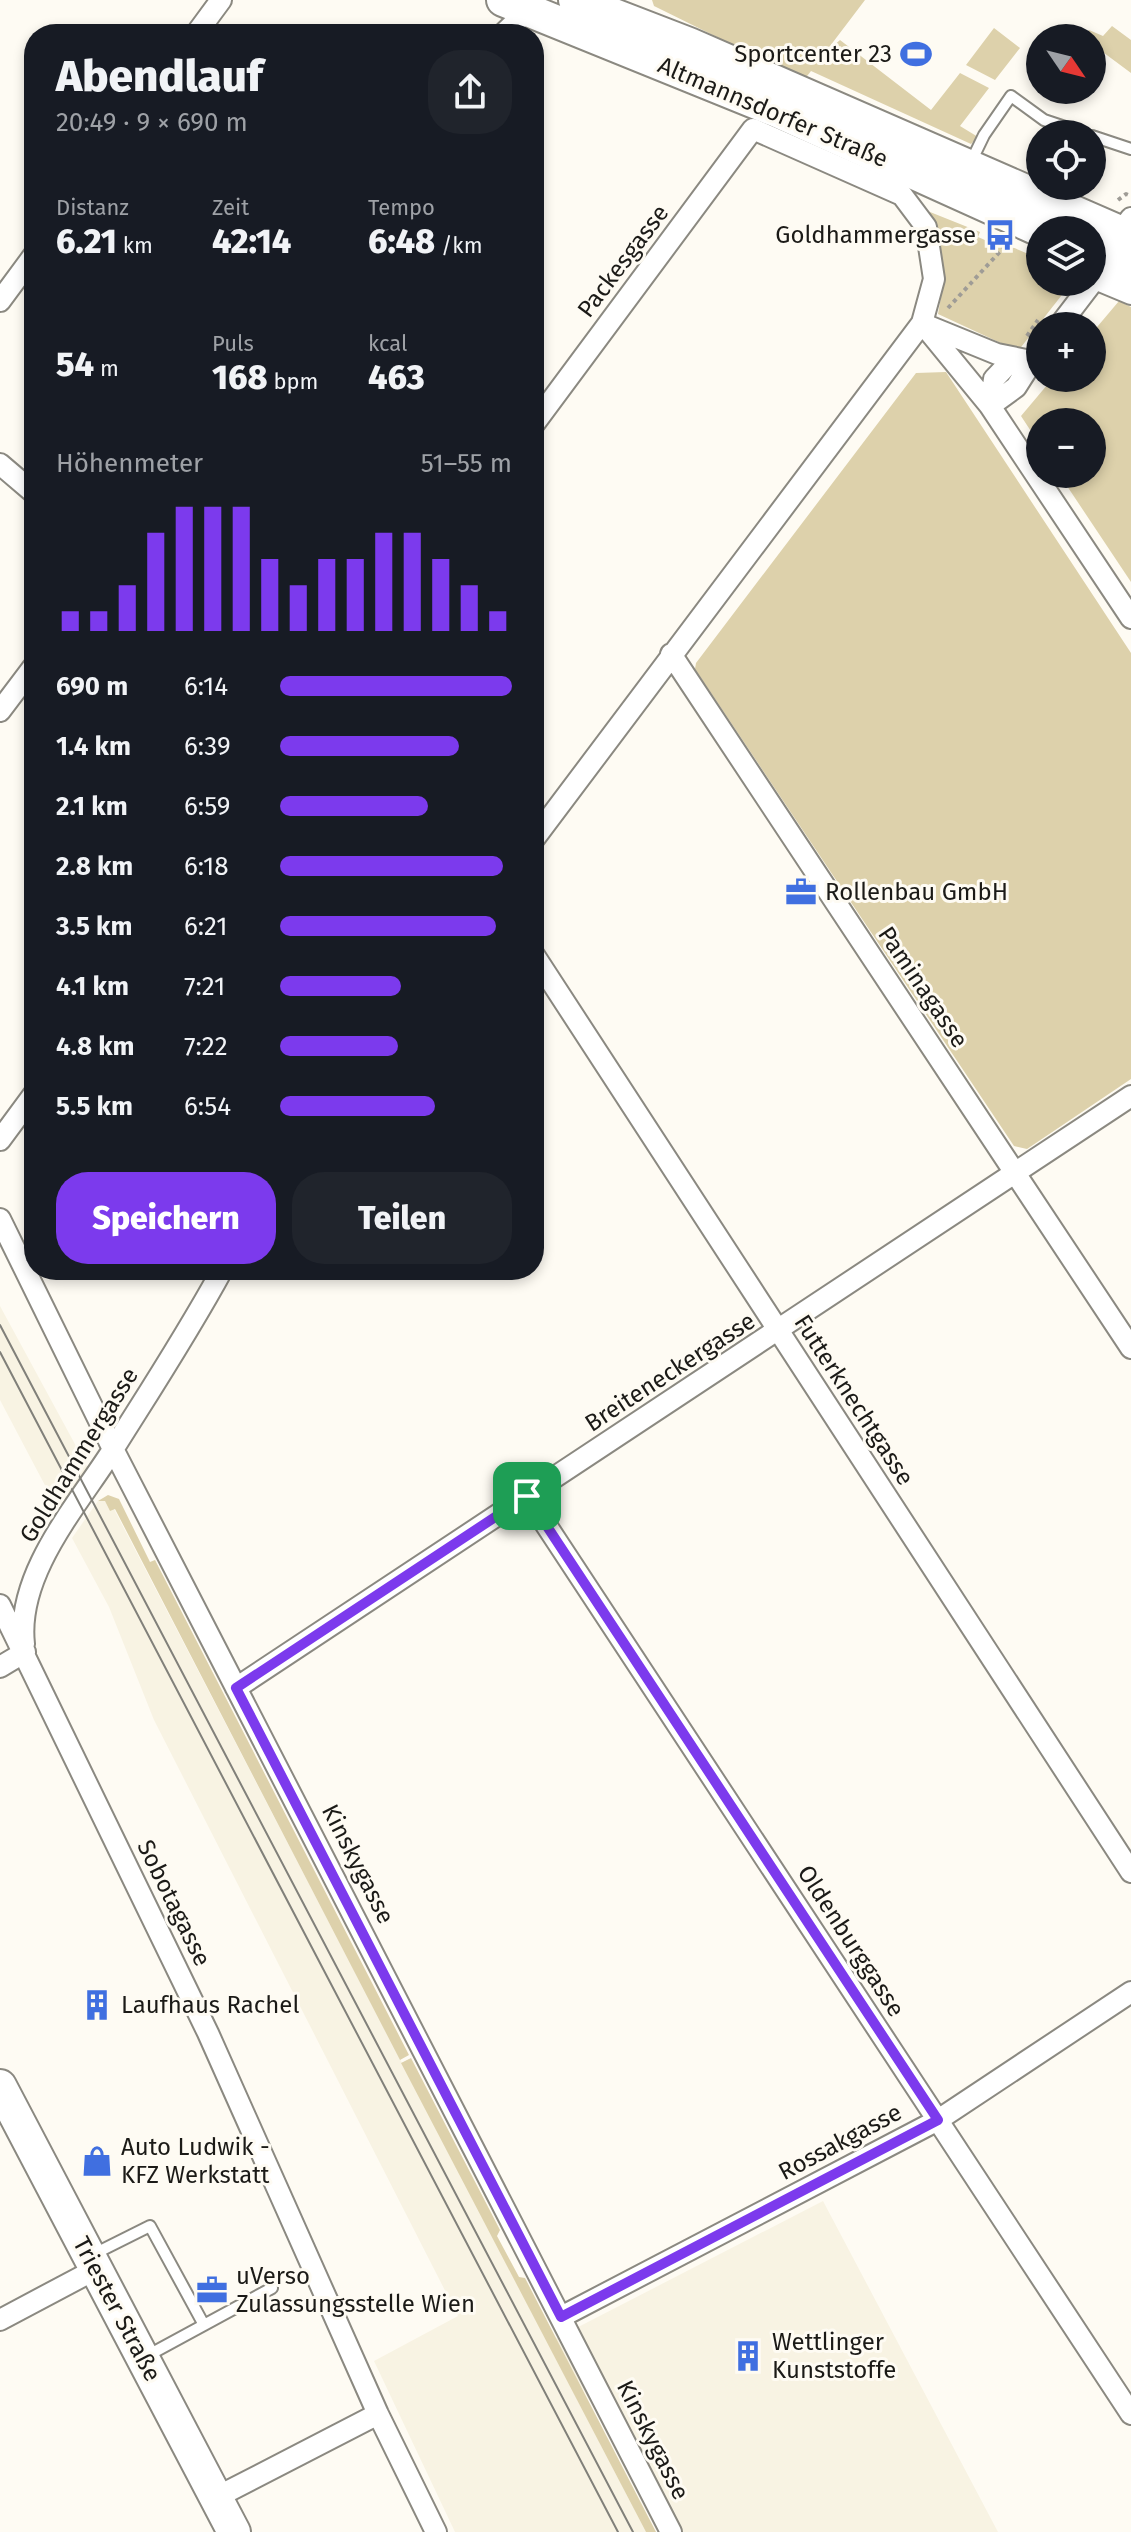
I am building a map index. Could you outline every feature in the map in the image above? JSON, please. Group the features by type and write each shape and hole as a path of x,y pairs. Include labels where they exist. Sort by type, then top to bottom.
{"main road":[{"name":"Altmannsdorfer Straße","path":"575,0 689,44 969,166 1114,249"},
{"name":"Altmannsdorfer Straße","path":"515,5 777,111 1026,224"},
{"name":"Triester Straße","path":"0,2086 234,2532"}],"street":[{"path":"203,24 221,0"},
{"path":"507,24 515,5"},
{"name":"Altmannsdorfer Straße","path":"753,129 902,195 926,227 934,279 922,323"},
{"name":"Packesgasse","path":"544,411 753,129"},
{"path":"1069,312 1114,249"},
{"name":"Altmannsdorfer Straße","path":"1114,249 1131,294"},
{"path":"0,301 24,269"},
{"path":"922,323 1026,355"},
{"path":"922,323 990,406 1131,618"},
{"path":"544,825 922,323"},
{"path":"990,406 1016,387 1026,361"},
{"path":"0,464 24,484"},
{"name":"Paminagasse","path":"671,654 1131,1348"},
{"path":"0,711 24,679"},
{"name":"Futterknechtgasse","path":"544,970 1131,1872"},
{"name":"Breiteneckergasse","path":"236,1688 779,1332 1131,1096"},
{"path":"0,1140 24,1108"},
{"name":"Kinskygasse","path":"0,1219 24,1268"},
{"name":"Kinskygasse","path":"30,1280 113,1449 671,2532"},
{"name":"Goldhammergasse","path":"25,1652 22,1618 48,1549 216,1280"},
{"name":"Oldenburggasse","path":"527,1496 1131,2414"},
{"name":"Sobotagasse","path":"0,1605 208,2033 378,2414 436,2532"},
{"path":"0,1667 25,1652"},
{"name":"Rossakgasse","path":"561,2317 938,2120 1131,1992"},
{"path":"0,2320 93,2263"},
{"path":"217,2497 378,2414"}],"lane":[{"path":"969,166 984,135 1011,96 1044,120"},
{"path":"1106,141 1131,149"},
{"path":"93,2263 150,2226 204,2325"},
{"path":"143,2358 272,2288"}],"path":[{"path":"922,323 943,314 1026,234"}],"shaded area":[{"path":"652,0 865,0 824,54 840,40 931,110 960,73 989,88 960,126 978,137 971,144 811,71 804,80 654,6"},
{"path":"1112,26 1131,40 1131,73 1106,54 1106,33"},
{"path":"994,28 1020,48 995,80 966,65"},
{"path":"925,210 980,232 978,237 994,244 996,240 1026,253 1026,296 1061,296 1049,312 1026,312 1026,341 1018,351 938,314 943,272 937,238"},
{"path":"1119,301 1131,307 1131,582 1068,488 1106,488 1106,408 1028,408 1041,392 1106,392 1106,316"},
{"path":"946,372 1131,653 1131,1079 1027,1149 1014,1146 695,669 696,663 916,373"},
{"path":"0,1306 89,1470 58,1510 0,1400"},
{"path":"108,1495 119,1499 150,1562 155,1560 409,2055 400,2060 115,1509 110,1511 105,1501 98,1501"},
{"path":"98,1501 105,1501 114,1509 646,2532 455,2532 374,2361 458,2316 154,1720 109,1607 72,1538"},
{"path":"411,2058 500,2230 497,2236 519,2277 525,2278 656,2532 646,2532 401,2063"},
{"path":"823,2201 998,2532 669,2532 553,2340"}],"tram line":[{"path":"0,1325 633,2532"},
{"path":"0,1352 618,2532"}],"place":[{"name":"Sportcenter 23","path":"916,54"},
{"name":"Goldhammergasse","path":"1000,235"},
{"name":"Rollenbau GmbH","path":"801,892"},
{"name":"Laufhaus Rachel","path":"97,2005"},
{"name":"Auto Ludwik - KFZ Werkstatt","path":"97,2161"},
{"name":"uVerso Zulassungsstelle Wien","path":"212,2290"},
{"name":"Wettlinger Kunststoffe","path":"748,2356"}],"route":[{"path":"527,1496 938,2120 561,2317 236,1688 527,1496"}]}
